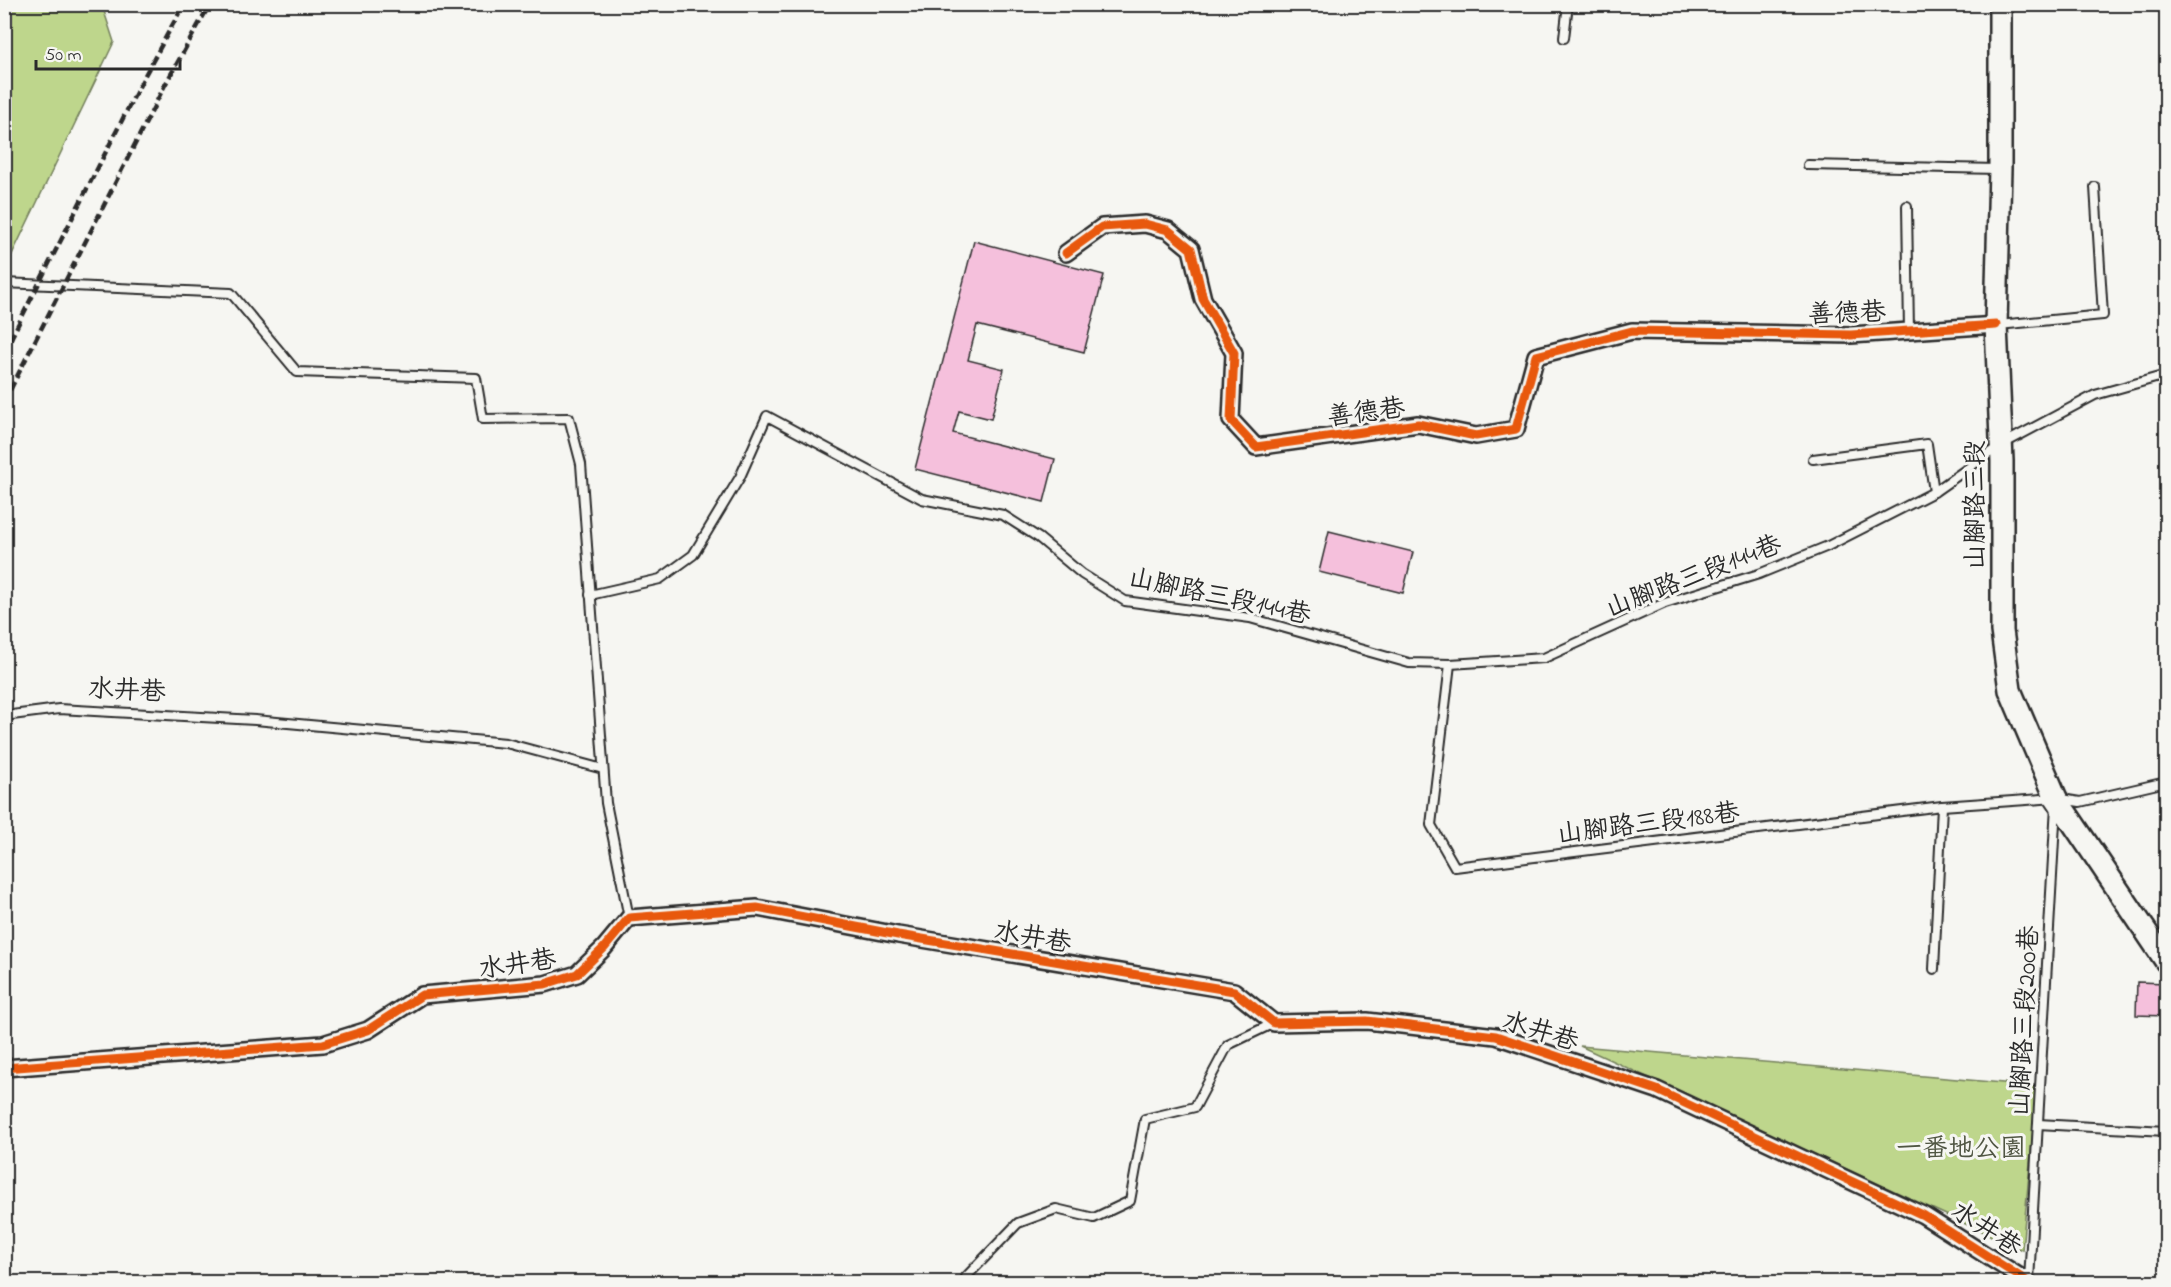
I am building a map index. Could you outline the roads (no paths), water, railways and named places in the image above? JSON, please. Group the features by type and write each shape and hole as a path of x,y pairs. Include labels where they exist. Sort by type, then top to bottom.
{"main road":[{"name":"山腳路三段","path":"2000,4 2000,169 1996,325 2001,445 2002,631 2010,690 2056,798 2166,961"}],"street":[{"name":"善德巷","path":"1066,253 1102,227 1144,225 1168,230 1191,249 1203,298 1234,353 1231,420 1256,447 1418,424 1476,436 1516,429 1536,356 1632,331 1851,335 1996,325"},
{"name":"水井巷","path":"4,1068 323,1044 368,1030 422,995 545,984 577,974 604,948 629,918 757,908 898,935 1234,991 1274,1023 1367,1021 1496,1036 1657,1090 1923,1215 2028,1282"}],"lane":[{"path":"1564,38 1568,4"},
{"path":"1808,165 2000,169"},
{"path":"1996,325 2103,315 2095,187"},
{"path":"1907,206 1909,331"},
{"path":"4,282 231,293 297,372 477,378 483,419 569,418 581,464 606,803 629,918"},
{"name":"山腳路三段144巷","path":"590,595 660,579 693,555 740,477 767,416 922,499 1003,515 1039,538 1082,574 1125,601 1250,618 1409,663 1450,664 1544,658 1665,603 1759,574 1828,546 1934,492 2001,445 2096,396 2166,375"},
{"path":"1813,459 1928,444 1934,492"},
{"name":"山腳路三段188巷","path":"1450,664 1431,825 1455,867 1942,806 2056,798 2080,802 2166,782"},
{"name":"水井巷","path":"4,716 60,709 255,720 506,743 603,769"},
{"name":"山腳路三段200巷","path":"2028,1282 2056,798"},
{"path":"1934,969 1942,806"},
{"name":"水井巷","path":"966,1282 966,1277 1018,1223 1056,1209 1094,1218 1130,1201 1145,1119 1195,1107 1228,1045 1274,1023"},
{"path":"2038,1124 2166,1131"}],"railway":[{"path":"4,352 145,75 184,4"},
{"path":"4,402 165,85 210,4"}],"park label":[{"name":"一番地公園","path":"1961,1147"}]}
